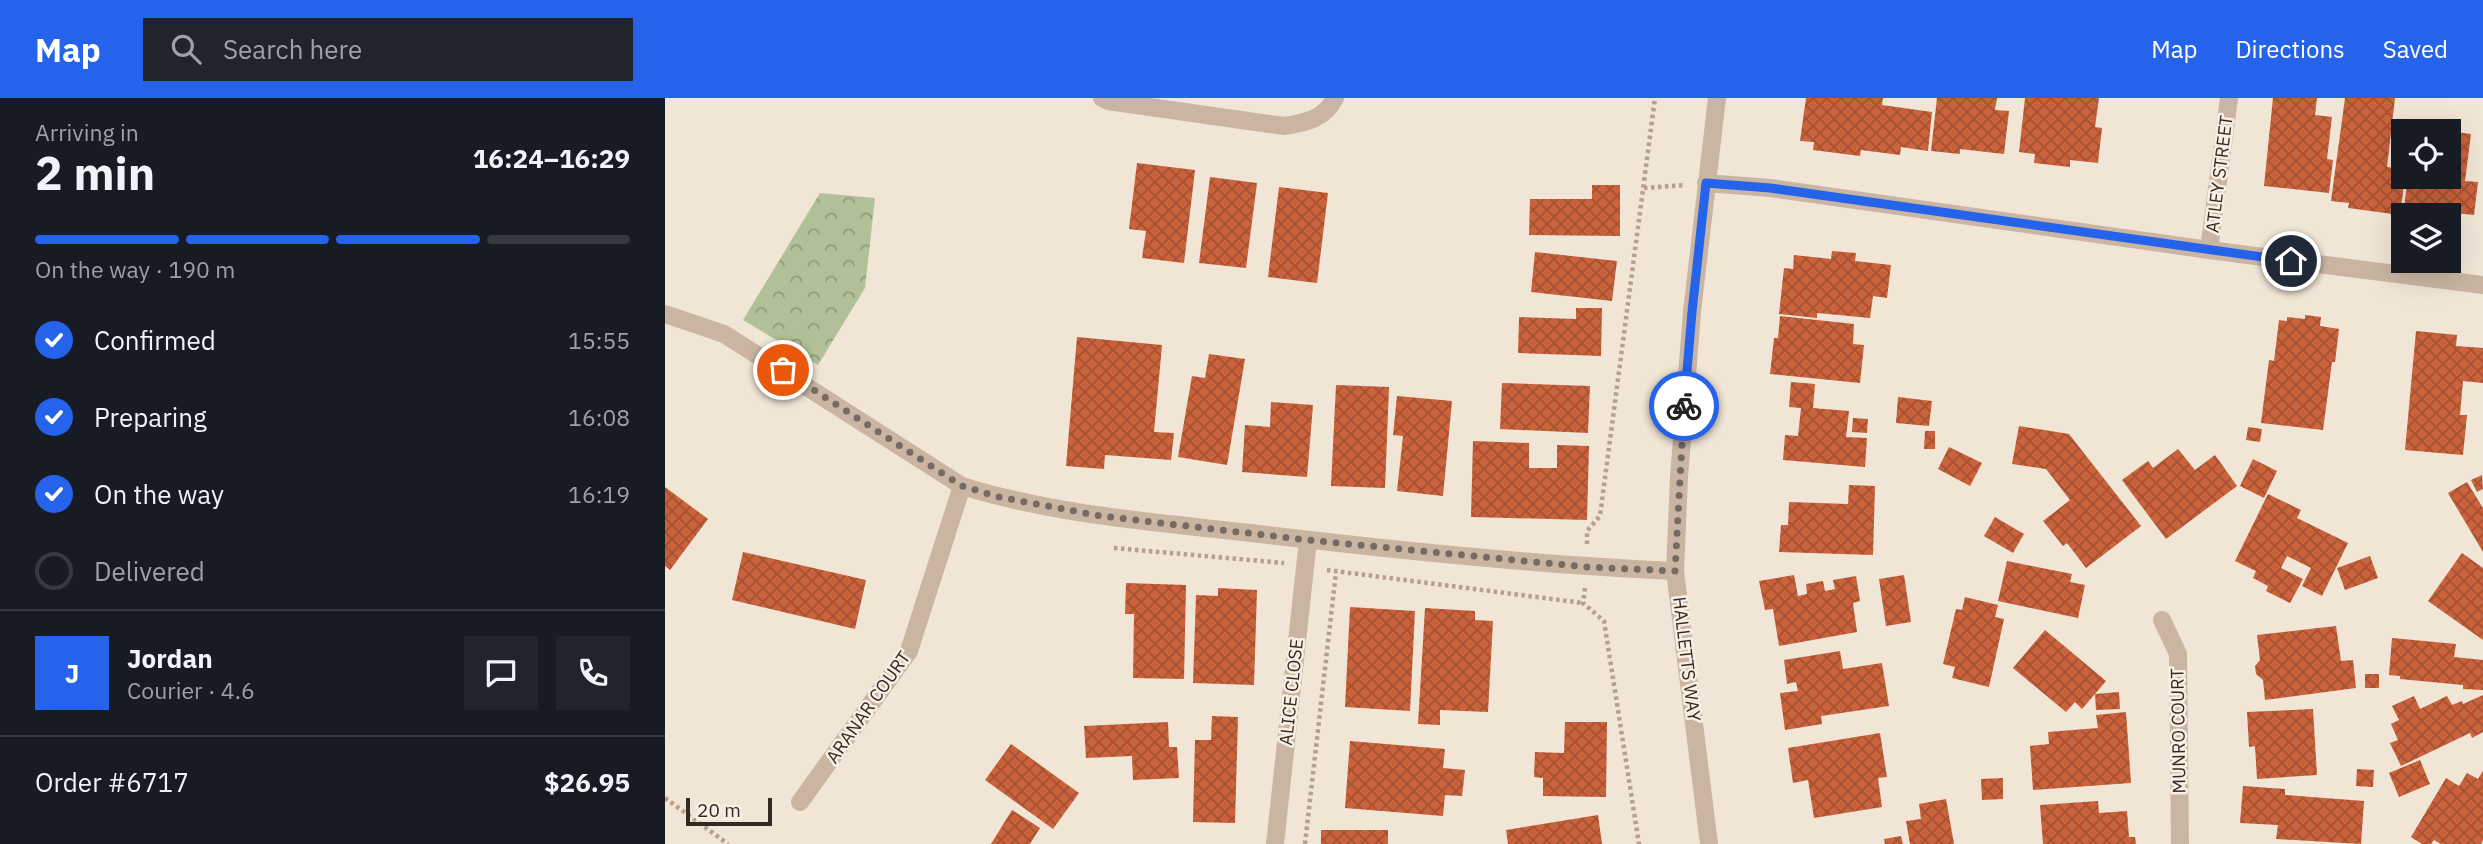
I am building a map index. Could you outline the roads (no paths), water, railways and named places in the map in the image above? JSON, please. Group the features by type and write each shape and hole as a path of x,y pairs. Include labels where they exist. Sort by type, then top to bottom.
{"street":[{"path":"1102,98 1284,126 1304,124 1322,115 1335,98"},
{"name":"HALLETTS WAY","path":"1709,844 1675,571 1689,338 1717,98"},
{"name":"ATLEY STREET","path":"2209,250 2229,98"},
{"path":"1706,183 1770,188 2209,250 2483,285"},
{"path":"665,314 724,334 962,486 999,497 1101,516 1308,540 1587,567 1675,571"},
{"name":"ARANAR COURT","path":"800,802 909,651 962,486"},
{"name":"ALICE CLOSE","path":"1275,844 1308,540"},
{"name":"MUNRO COURT","path":"2162,621 2178,654 2180,844"}]}
